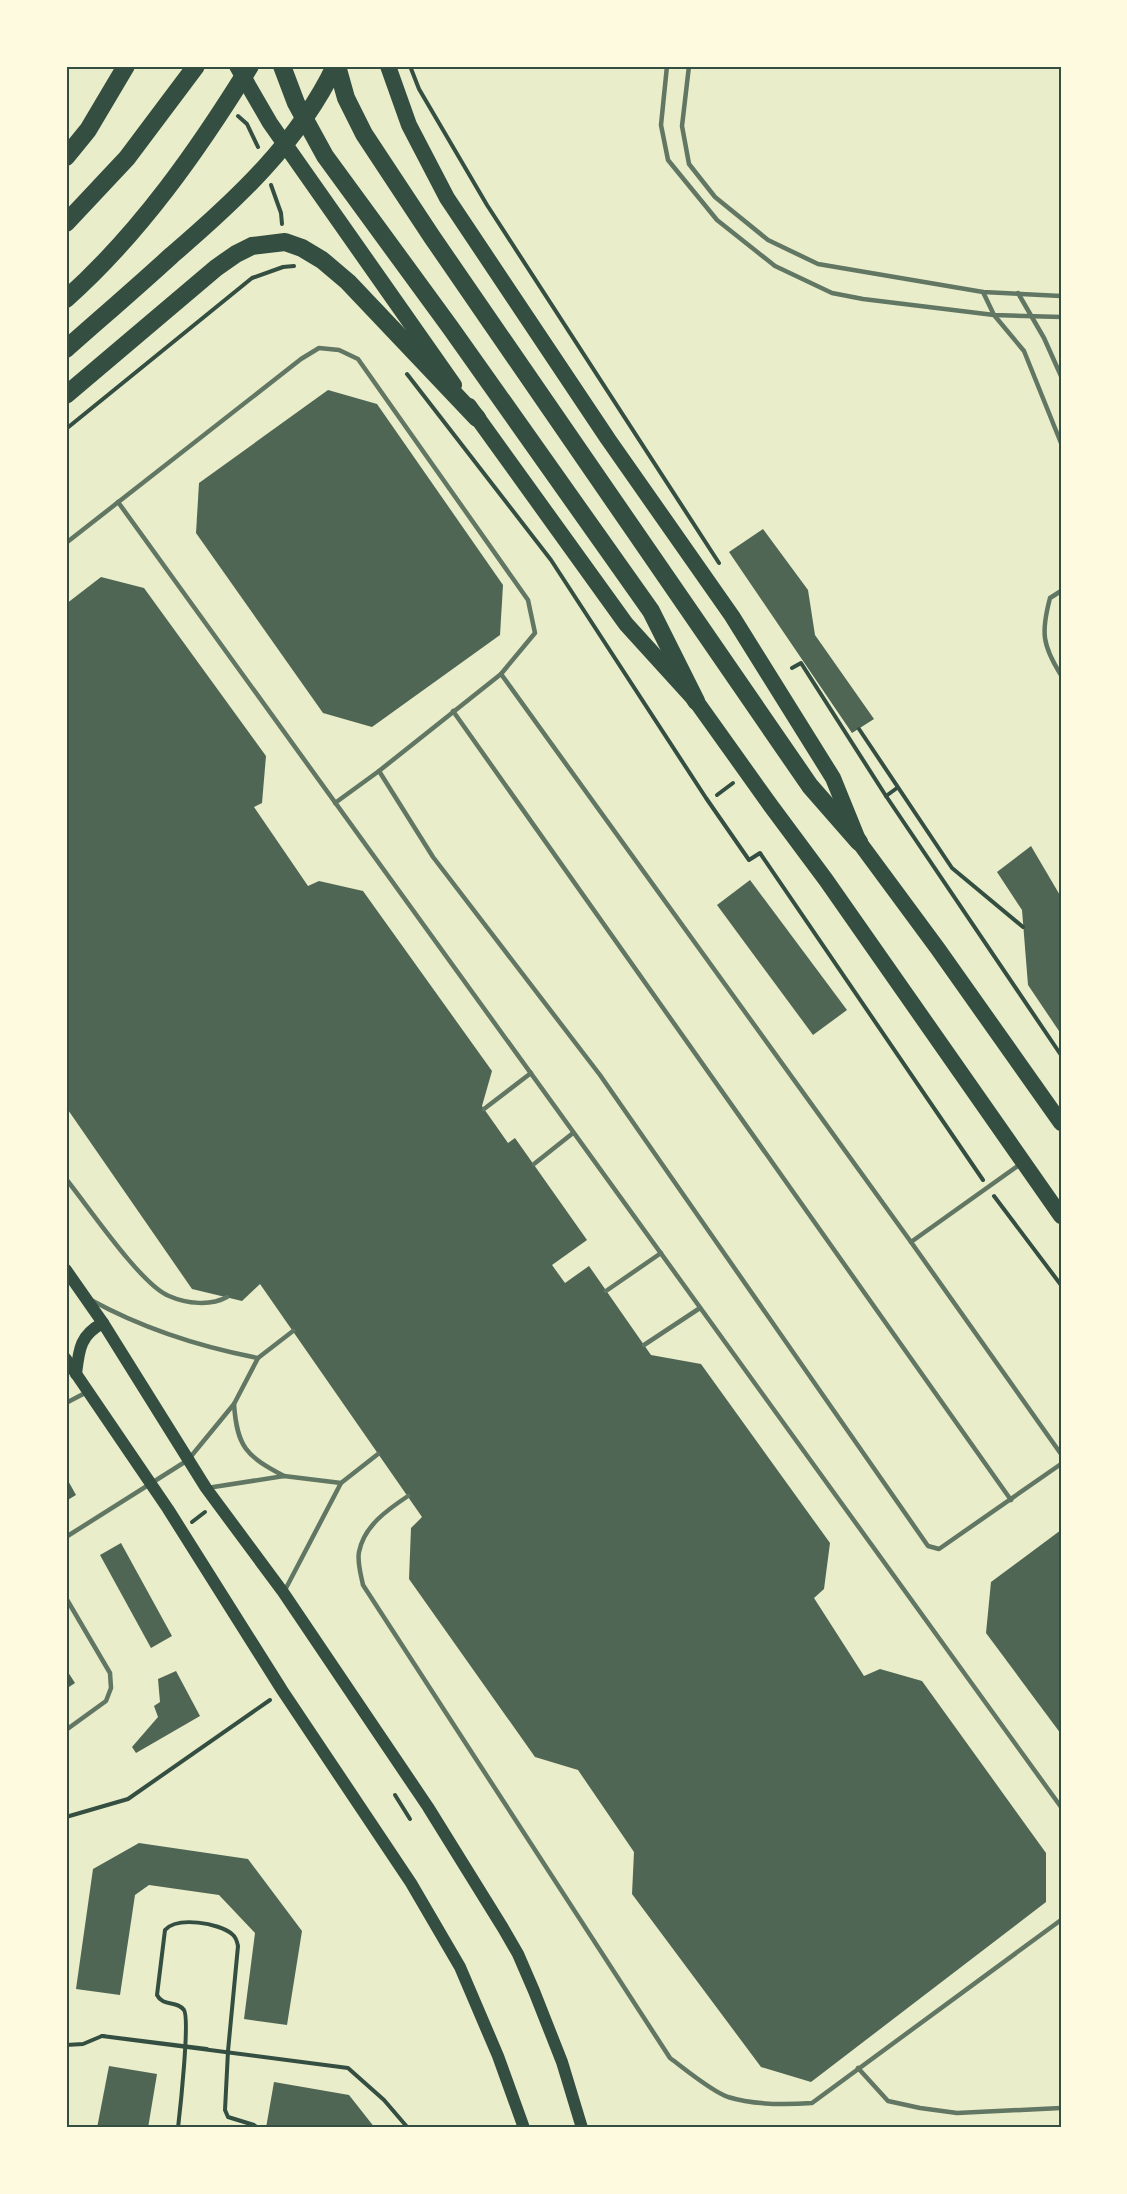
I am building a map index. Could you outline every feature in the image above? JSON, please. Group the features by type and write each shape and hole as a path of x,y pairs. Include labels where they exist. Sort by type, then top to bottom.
{"highway":[{"path":"66,157 88,130 126,66"},
{"path":"66,223 127,158 196,66"},
{"path":"237,66 270,123 477,418 626,624 696,701 826,880 1061,1216"},
{"path":"66,299 127,236 167,187 199,145 250,66"},
{"path":"282,66 296,103 325,156 450,327 651,611 696,701"},
{"path":"336,66 346,98 364,134 432,237 810,786 859,842 1061,1123"},
{"path":"66,349 191,239 274,159 307,115 336,66"},
{"path":"388,66 409,125 447,198 608,439 732,616 833,778 859,842"},
{"path":"66,395 216,268 236,254 252,246 285,242 302,248 322,260 348,282 477,418"},
{"path":"1022,1163 1061,1229"}],"main road":[{"path":"66,1270 103,1323 206,1488 283,1592 428,1807 518,1954 562,2062 582,2128"},
{"path":"76,1374 78,1353 84,1339 92,1329 103,1323"},
{"path":"66,1359 151,1484 282,1690 411,1883 460,1967 498,2056 524,2128"}],"lane":[{"path":"667,66 662,125 668,159 717,220 739,240 775,266 832,293 862,300 994,315 1061,318"},
{"path":"689,66 682,126 689,164 715,197 768,240 818,264 983,292 1061,296"},
{"path":"983,292 994,315 1024,351 1061,443"},
{"path":"1018,293 1053,355 1061,376"},
{"path":"66,543 301,359 319,348 339,350 358,359 528,600 535,633 501,674 335,803"},
{"path":"118,502 1061,1807"},
{"path":"1061,591 1050,598 1044,622 1048,654 1061,675"},
{"path":"501,674 1061,1454"},
{"path":"453,711 1011,1500"},
{"path":"379,771 433,857 600,1075 928,1546 939,1549 1061,1464"},
{"path":"484,1109 531,1073"},
{"path":"534,1164 573,1133"},
{"path":"911,1242 1022,1163"},
{"path":"66,1179 144,1278 169,1296 195,1302 217,1303 228,1297"},
{"path":"606,1291 661,1253"},
{"path":"85,1296 127,1318 217,1350 258,1358"},
{"path":"644,1345 700,1308"},
{"path":"66,1537 188,1460 234,1404 258,1358 293,1331"},
{"path":"66,1403 88,1391"},
{"path":"234,1404 237,1435 244,1446 257,1462 284,1476"},
{"path":"283,1592 341,1483 378,1454"},
{"path":"206,1488 284,1476 341,1483"},
{"path":"408,1496 382,1514 369,1529 358,1552 363,1585 670,2058 694,2076 727,2097 782,2105 812,2103 1061,1920"},
{"path":"66,1598 110,1673 111,1688 106,1701 66,1730"},
{"path":"858,2068 888,2101 920,2108 957,2113 1061,2108"}],"path":[{"path":"410,66 419,89 487,205 723,568"},
{"path":"792,668 801,663 886,796 1061,1055"},
{"path":"859,729 952,868 1023,927"},
{"path":"886,796 898,787"},
{"path":"760,853 988,1188 1061,1285"},
{"path":"181,1530 217,1503"},
{"path":"66,1817 128,1799 282,1690"},
{"path":"395,1795 410,1819"},
{"path":"178,2128 186,2012 182,2008 163,2003 157,1995 165,1930 174,1923 185,1921 228,1931 234,1935 238,1946 225,2110 228,2118 258,2128"},
{"path":"66,2046 83,2044 102,2036 207,2049"},
{"path":"102,2036 348,2068 384,2100 408,2128"}],"building":[{"path":"328,390 377,404 503,585 500,635 372,727 323,713 196,533 199,483"},
{"path":"763,529 808,590 815,635 874,719 852,733 729,552"},
{"path":"101,577 144,588 266,756 262,803 254,807 308,886 319,881 363,891 492,1071 482,1106 508,1143 515,1138 587,1240 552,1265 565,1283 589,1266 651,1355 701,1364 830,1543 824,1589 814,1598 864,1676 880,1669 922,1681 1046,1853 1046,1902 811,2082 761,2067 632,1894 634,1852 578,1770 535,1757 409,1579 411,1528 422,1517 260,1284 242,1301 192,1289 66,1107 66,604"},
{"path":"1031,846 1061,897 1061,1034 1028,985 1022,910 997,872"},
{"path":"750,880 847,1010 813,1035 717,905"},
{"path":"66,1477 76,1495 66,1501"},
{"path":"1061,1530 1061,1734 986,1633 991,1582"},
{"path":"121,1543 172,1636 151,1648 100,1555"},
{"path":"66,1669 75,1683 66,1689"},
{"path":"176,1671 200,1716 136,1753 132,1747 158,1717 154,1706 160,1702 158,1679"},
{"path":"139,1843 248,1859 302,1931 287,2025 244,2019 255,1933 219,1895 149,1885 135,1895 120,1995 76,1989 93,1869"},
{"path":"109,2066 157,2074 148,2128 97,2128"},
{"path":"274,2082 349,2095 375,2128 266,2128"}]}
